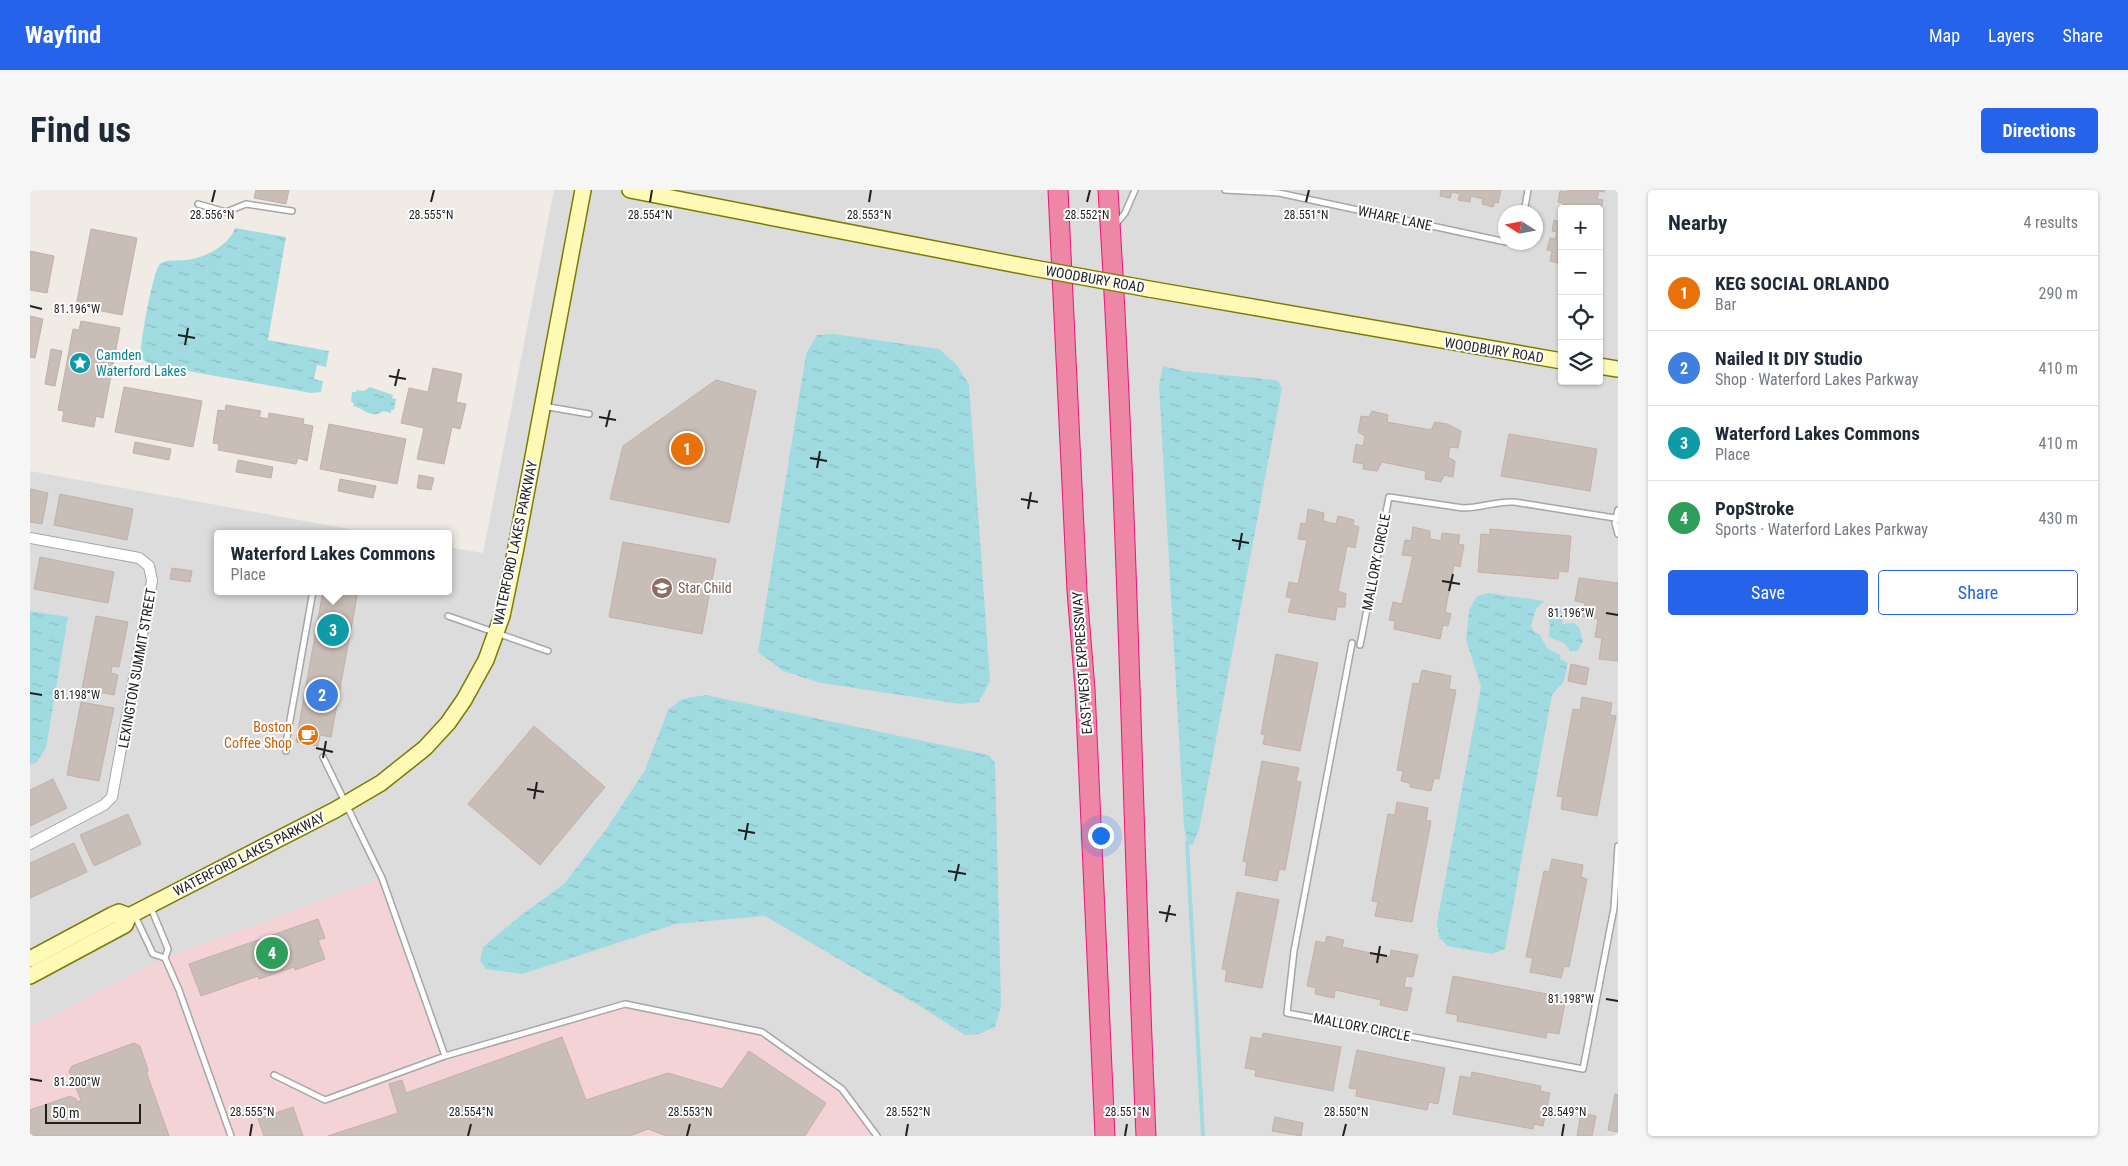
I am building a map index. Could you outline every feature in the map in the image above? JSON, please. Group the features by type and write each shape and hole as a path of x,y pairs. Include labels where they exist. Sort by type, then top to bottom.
{"highway":[{"name":"EAST-WEST EXPRESSWAY","path":"1058,190 1077,591 1085,699 1105,1136"},
{"path":"1108,190 1126,531 1139,971 1146,1136"}],"street":[{"name":"WATERFORD LAKES PARKWAY","path":"30,976 125,926 132,914 346,804 402,768 437,736 472,687 486,660 497,632 515,553 583,190"},
{"name":"WOODBURY ROAD","path":"630,190 1028,267 1558,360"},
{"path":"1603,367 1618,369"},
{"name":"LEXINGTON SUMMIT STREET","path":"30,538 139,558 149,566 152,581 112,796 104,805 30,844"},
{"name":"WATERFORD LAKES PARKWAY","path":"30,959 112,915 119,912 132,914"}],"lane":[{"path":"1111,230 1125,213 1135,190"},
{"name":"WHARF LANE","path":"1225,190 1279,193 1498,240"},
{"path":"1525,205 1528,190"},
{"path":"198,204 226,212 246,204 292,211"},
{"path":"543,406 589,414"},
{"name":"MALLORY CIRCLE","path":"1360,645 1389,497 1463,508 1474,508 1498,502 1514,502 1615,518"},
{"path":"1618,510 1615,518 1618,534"},
{"path":"286,751 312,595"},
{"path":"448,616 548,650"},
{"name":"MALLORY CIRCLE","path":"1352,643 1294,951 1288,1013 1584,1069 1614,908 1618,846"},
{"path":"323,757 382,878 445,1056"},
{"path":"150,905 168,949 165,958 179,990 231,1136"},
{"path":"132,914 153,954 165,958"},
{"path":"274,1075 325,1100 445,1056 625,1004 762,1032 842,1089 877,1136"}],"shaded area":[{"path":"554,190 1618,190 1618,1136 30,1136 30,471 354,530 214,530 214,595 452,595 452,548 483,553"},
{"path":"382,878 445,1055 625,1004 762,1032 842,1089 877,1136 30,1136 30,1027 165,958"}],"water":[{"path":"235,228 286,237 268,340 329,351 326,367 317,365 314,379 323,381 321,392 311,393 149,364 141,358 147,310 157,269 160,264 169,261 193,259 208,254 222,246"},
{"path":"834,334 939,349 956,364 969,384 990,681 979,702 961,704 821,683 783,671 758,652 806,354 817,335"},
{"path":"1163,366 1183,371 1275,380 1279,382 1282,388 1199,830 1193,844 1190,845 1187,842 1184,826 1159,385"},
{"path":"370,387 393,395 392,398 396,399 394,410 391,410 391,413 383,411 371,414 353,406 354,403 351,402 352,392 357,390 364,391"},
{"path":"1489,593 1544,601 1536,609 1531,626 1535,633 1539,634 1547,648 1561,655 1560,659 1568,663 1564,681 1552,695 1505,949 1492,954 1447,946 1439,937 1437,923 1481,687 1466,640 1469,610 1477,596"},
{"path":"1556,606 1563,612 1562,624 1574,623 1579,627 1583,641 1577,651 1570,651 1564,643 1549,637 1550,624 1547,613"},
{"path":"30,611 68,617 46,748 36,763 30,764"},
{"path":"706,695 989,755 995,763 1001,1006 995,1027 979,1034 965,1035 923,1008 765,916 676,924 522,974 486,969 480,961 483,947 520,916 564,884 607,828 645,770 668,710 682,699"}],"building":[{"path":"256,190 289,190 286,204 254,198"},
{"path":"1441,190 1501,190 1498,203 1495,202 1493,207 1482,204 1483,199 1471,196 1470,202 1458,200 1460,194 1452,192 1450,198 1440,196"},
{"path":"1567,190 1605,190 1604,192 1599,191 1597,199 1603,200 1602,205 1563,205 1563,203 1558,202 1560,191 1566,192"},
{"path":"1554,220 1558,222 1558,263 1550,261 1552,251 1547,250 1550,238 1555,239 1557,232 1552,231"},
{"path":"91,229 137,238 122,315 76,306"},
{"path":"30,251 54,256 47,293 30,290"},
{"path":"30,316 43,319 35,358 30,357"},
{"path":"81,321 120,328 103,418 96,416 94,427 62,421 64,411 58,410 73,329 79,330"},
{"path":"51,349 62,351 55,386 45,384"},
{"path":"433,368 462,374 456,402 466,404 460,429 452,427 444,464 417,459 424,428 401,423 409,388 428,392"},
{"path":"716,380 756,391 729,523 610,499 623,446"},
{"path":"124,387 202,401 193,447 115,432"},
{"path":"226,405 261,411 259,417 268,419 269,413 304,419 303,424 313,426 307,461 298,458 296,464 218,450 219,444 213,443 218,410 225,411"},
{"path":"1372,411 1388,415 1387,422 1431,430 1435,422 1447,424 1461,431 1458,448 1450,447 1448,457 1455,461 1453,477 1444,475 1441,482 1425,479 1426,471 1382,462 1377,471 1363,469 1364,464 1353,462 1356,444 1363,446 1365,436 1358,432 1361,416 1369,417"},
{"path":"329,424 406,439 397,484 320,469"},
{"path":"1509,434 1597,449 1590,491 1501,476"},
{"path":"135,442 171,449 169,460 133,453"},
{"path":"238,460 273,467 271,478 236,472"},
{"path":"419,475 434,478 431,490 417,488"},
{"path":"340,479 376,486 373,498 338,491"},
{"path":"30,489 48,493 42,524 30,522"},
{"path":"60,494 133,509 127,540 54,525"},
{"path":"1308,509 1324,513 1323,521 1336,524 1338,516 1354,520 1353,525 1359,527 1355,548 1347,546 1338,591 1346,594 1345,607 1337,607 1335,620 1288,612 1292,598 1286,597 1289,582 1298,584 1307,540 1298,539 1301,523 1306,524"},
{"path":"1413,527 1430,531 1430,539 1441,541 1442,533 1460,535 1458,544 1464,545 1460,567 1454,565 1445,612 1451,614 1448,626 1443,625 1440,639 1394,629 1395,621 1389,620 1393,602 1402,604 1413,556 1402,555 1405,540 1411,541"},
{"path":"1490,529 1571,536 1568,572 1559,571 1558,579 1478,572 1481,534 1490,535"},
{"name":"Star Child","path":"623,542 716,559 702,634 609,617"},
{"path":"40,557 114,572 108,603 34,589"},
{"path":"172,568 192,571 190,582 170,579"},
{"path":"1579,578 1618,583 1618,661 1599,659 1602,638 1595,637 1598,619 1583,617 1585,603 1575,601"},
{"path":"322,595 357,595 331,737 320,735 318,746 296,742"},
{"path":"96,616 128,622 119,667 112,666 111,673 118,675 114,695 82,689"},
{"path":"1276,654 1318,663 1300,751 1263,744 1265,735 1261,734"},
{"path":"1571,664 1589,668 1586,685 1568,681"},
{"path":"1422,670 1451,676 1449,689 1456,690 1439,779 1434,778 1431,791 1410,787 1410,783 1401,781 1403,771 1397,770 1413,683 1419,684"},
{"path":"306,686 340,692 337,706 304,699"},
{"path":"1582,697 1612,703 1610,715 1616,716 1597,816 1561,809 1563,797 1557,796 1573,709 1580,710"},
{"path":"81,702 114,708 99,781 67,775"},
{"path":"534,726 605,787 540,865 468,804"},
{"path":"1262,761 1299,768 1296,781 1301,782 1285,870 1279,869 1277,881 1245,875 1247,862 1243,861"},
{"path":"53,779 67,808 30,826 30,790"},
{"path":"1397,802 1428,808 1426,820 1431,821 1412,922 1375,916 1378,902 1372,901 1388,814 1395,815"},
{"path":"128,814 141,844 94,866 80,835"},
{"path":"74,843 87,872 30,898 30,863"},
{"path":"1552,859 1583,865 1581,877 1587,879 1569,967 1564,966 1561,978 1530,972 1533,958 1526,957 1544,871 1549,872"},
{"path":"1237,892 1279,900 1262,988 1225,981 1227,970 1222,969"},
{"path":"318,919 325,938 318,940 325,959 295,970 294,967 259,979 258,976 201,996 189,964"},
{"path":"1327,936 1344,940 1342,947 1390,957 1391,950 1418,955 1413,977 1406,976 1404,987 1412,988 1407,1011 1380,1005 1381,1000 1335,990 1334,998 1315,994 1316,988 1307,986 1316,941 1325,943"},
{"path":"1453,976 1552,995 1551,1000 1565,1003 1559,1034 1547,1032 1546,1038 1457,1021 1458,1015 1446,1013"},
{"path":"1263,1033 1341,1047 1333,1091 1255,1076 1256,1070 1245,1068 1251,1037 1262,1039"},
{"path":"562,1037 586,1100 668,1073 722,1089 749,1051 826,1103 805,1136 667,1136 648,1129 630,1136 328,1136 398,1113 389,1084 402,1080 406,1093"},
{"path":"134,1043 140,1046 148,1070 147,1074 169,1136 30,1136 30,1110 70,1096 76,1099 77,1102 81,1100 69,1071 72,1066"},
{"path":"1357,1050 1445,1068 1438,1104 1429,1102 1427,1110 1356,1096 1357,1089 1349,1088"},
{"path":"1472,1072 1541,1086 1540,1091 1550,1093 1543,1126 1534,1124 1533,1129 1453,1114 1460,1076 1471,1078"},
{"path":"1615,1094 1618,1095 1618,1132 1608,1130"},
{"path":"293,1107 303,1136 264,1136 258,1119"},
{"path":"1581,1113 1596,1116 1592,1136 1577,1136"},
{"path":"1275,1117 1303,1123 1301,1136 1272,1131"}],"waterway":[{"path":"1187,842 1203,1136"}],"place":[{"name":"Camden Waterford Lakes","path":"80,363"},
{"name":"KEG SOCIAL ORLANDO","path":"687,449"},
{"name":"Star Child","path":"662,588"},
{"name":"Waterford Lakes Commons","path":"333,630"},
{"name":"Nailed It DIY Studio","path":"322,695"},
{"name":"Boston Coffee Shop","path":"308,735"},
{"name":"PopStroke","path":"272,953"}]}
